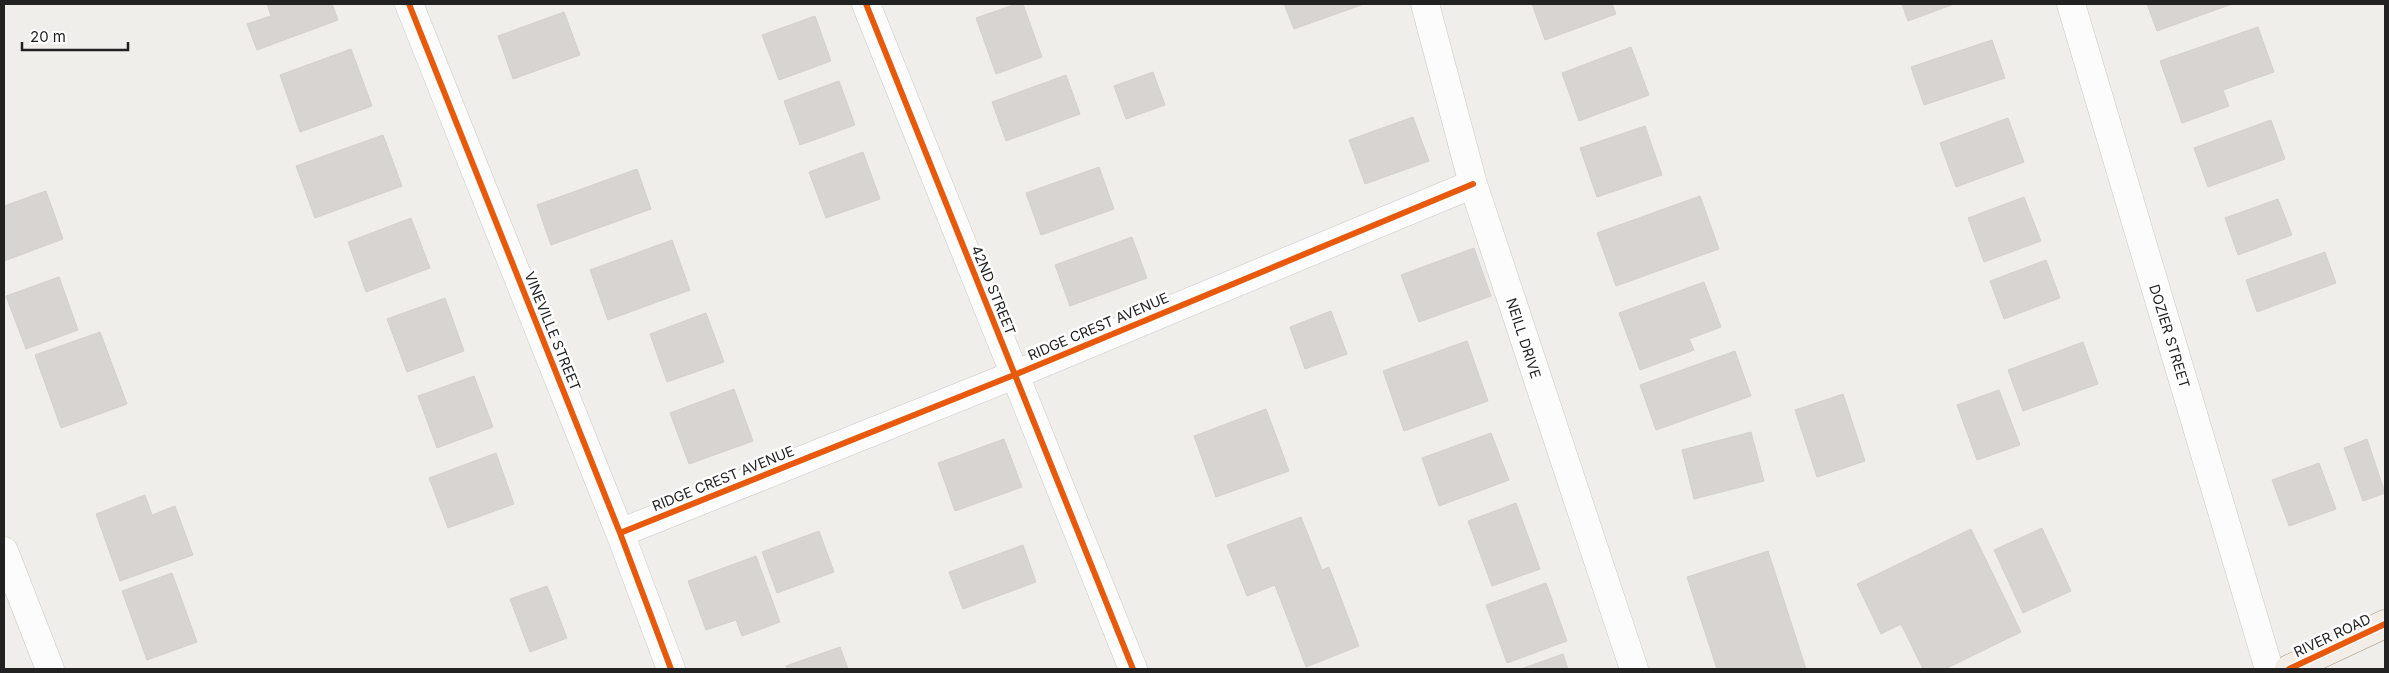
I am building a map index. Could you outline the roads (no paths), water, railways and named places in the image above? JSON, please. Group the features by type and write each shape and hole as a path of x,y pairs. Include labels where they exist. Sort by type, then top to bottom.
{"main road":[{"name":"RIVER ROAD","path":"2288,669 2385,624"}],"street":[{"name":"VINEVILLE STREET","path":"409,4 620,533 671,669"},
{"name":"42ND STREET","path":"866,4 1133,669"},
{"name":"NEILL DRIVE","path":"1425,4 1473,184 1634,669"},
{"name":"DOZIER STREET","path":"2071,4 2269,669"},
{"name":"RIDGE CREST AVENUE","path":"620,533 1014,375 1473,184"},
{"path":"4,551 50,669"}]}
